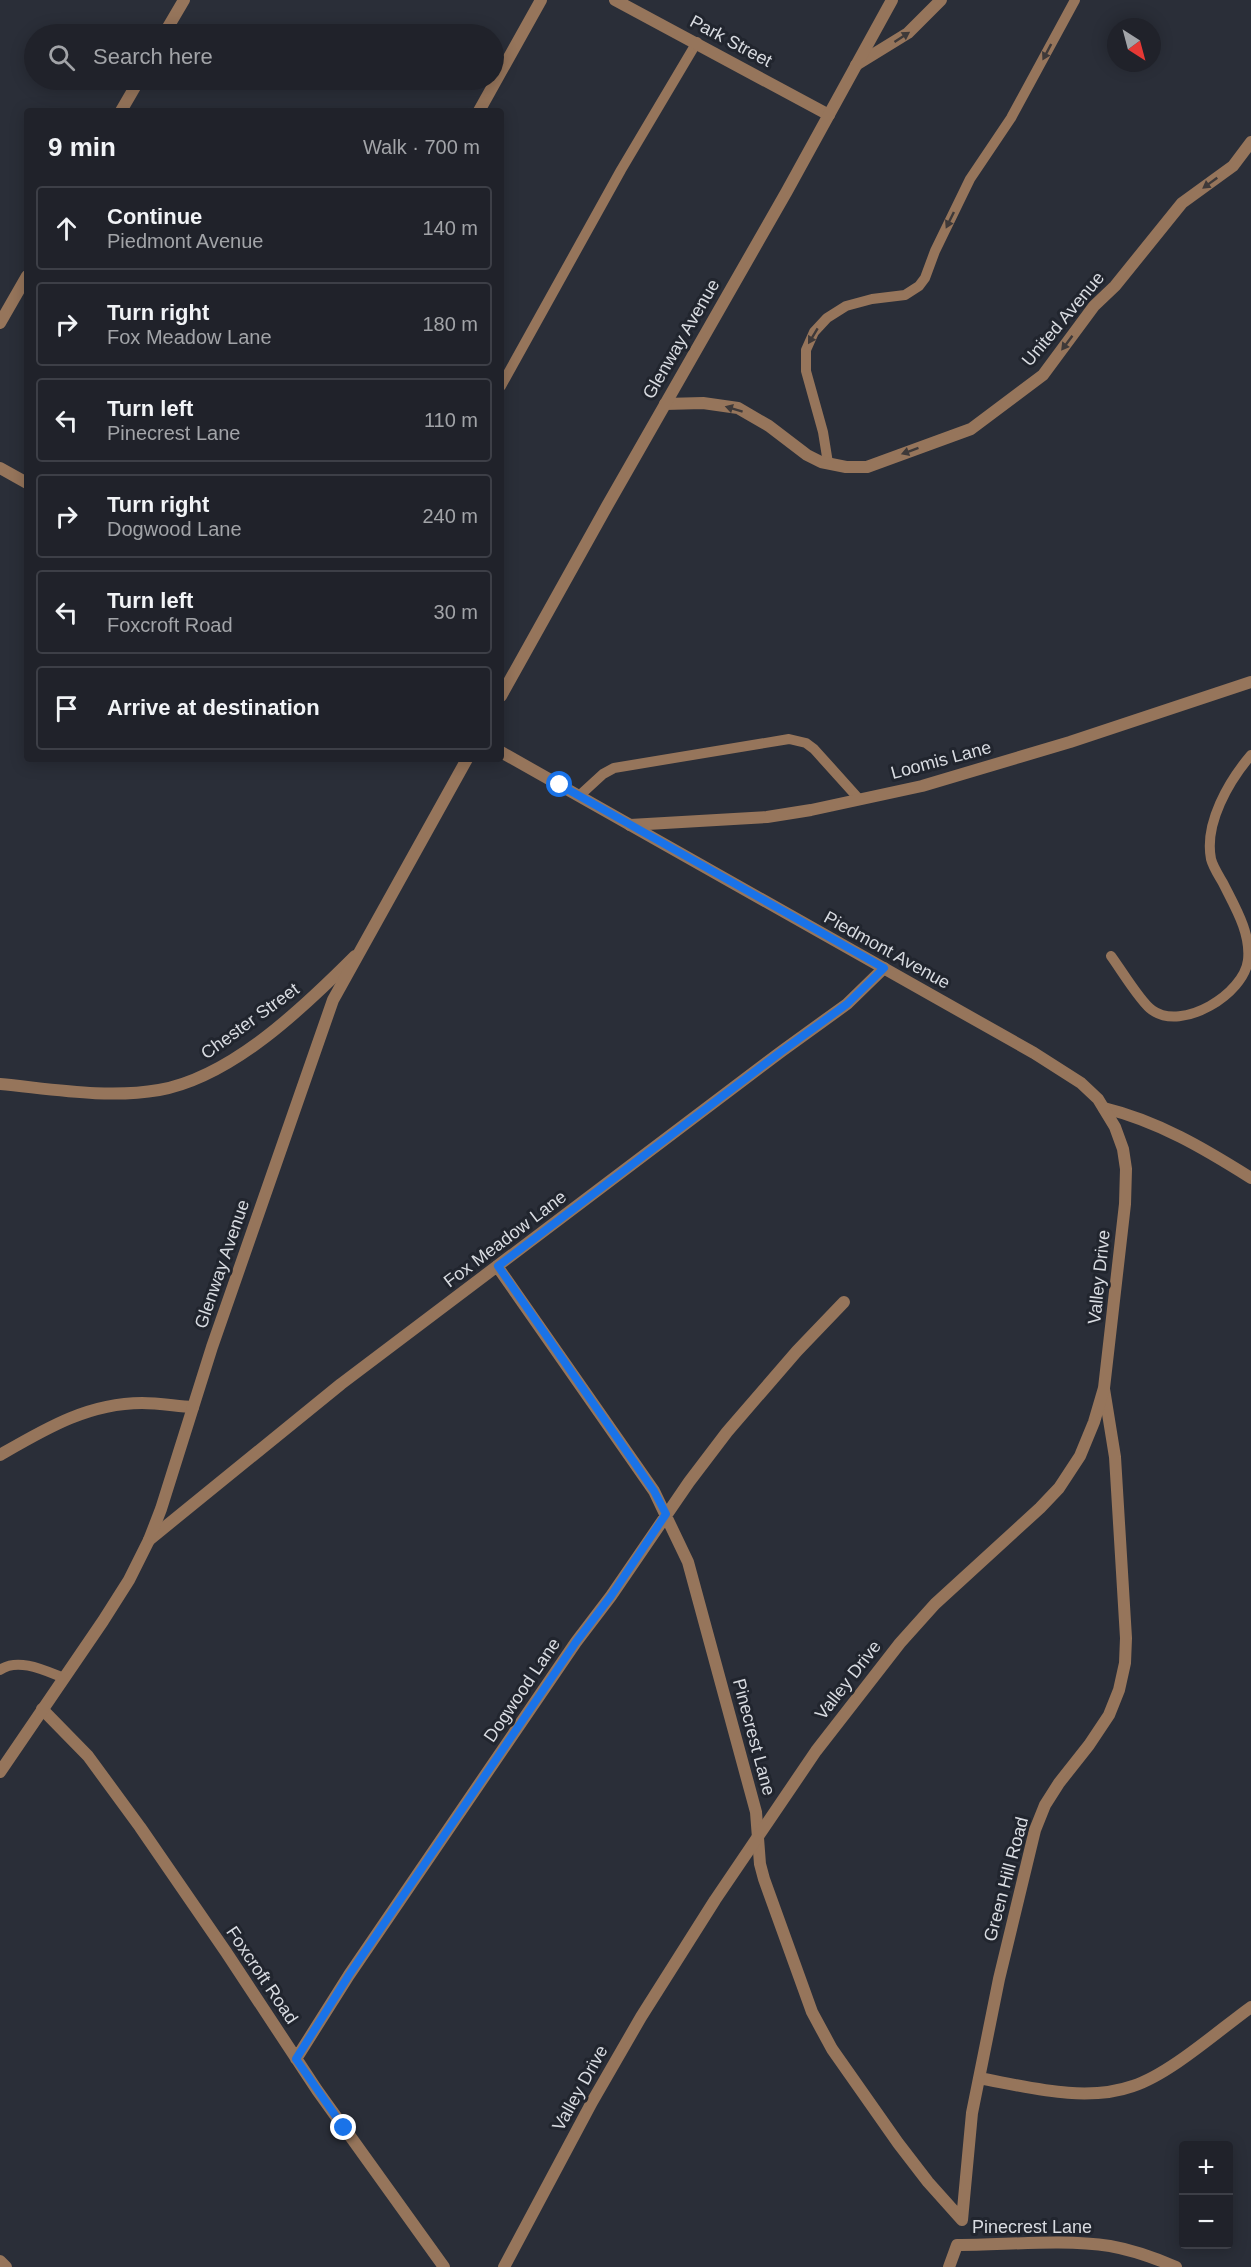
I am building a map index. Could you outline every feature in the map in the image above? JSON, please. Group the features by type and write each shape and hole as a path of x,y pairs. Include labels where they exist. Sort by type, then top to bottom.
{"street":[{"path":"170,24 184,0"},
{"path":"504,66 541,0"},
{"name":"Park Street","path":"615,0 697,42 829,115"},
{"name":"Glenway Avenue","path":"504,691 892,0"},
{"path":"856,65 908,33 941,0"},
{"path":"123,108 133,90"},
{"path":"481,108 491,90"},
{"name":"United Avenue","path":"665,404 703,403 738,408 769,426 807,455 846,467 867,467 971,429 1043,375 1094,306 1115,286 1182,203 1233,166 1251,142"},
{"path":"2,314 24,281"},
{"path":"0,468 24,481"},
{"name":"Loomis Lane","path":"630,825 767,816 811,810 922,786 1070,742 1251,682"},
{"name":"Piedmont Avenue","path":"504,754 1034,1053 1081,1083 1104,1108"},
{"name":"Glenway Avenue","path":"0,1772 129,1580 149,1540 212,1347 329,1011 360,950 465,762"},
{"name":"Chester Street","path":"0,1084 114,1094 175,1087 221,1067 255,1044 312,999 360,950"},
{"name":"Fox Meadow Lane","path":"149,1540 341,1384 847,1004 884,968"},
{"path":"1104,1108 1150,1122 1211,1153 1251,1178"},
{"name":"Valley Drive","path":"504,2267 592,2102 641,2017 715,1900 816,1751 900,1643 935,1604 1040,1508 1059,1488 1080,1456 1094,1422 1104,1388 1124,1215 1126,1169 1123,1149 1115,1127 1104,1108"},
{"name":"Pinecrest Lane","path":"498,1266 654,1491 687,1562 708,1630 756,1812 760,1864 764,1880 812,2012 832,2049 897,2143 962,2220"},
{"name":"Dogwood Lane","path":"296,2059 349,1975 576,1642 611,1596 689,1482 759,1393 844,1302"},
{"name":"Green Hill Road","path":"962,2220 972,2114 999,1979 1035,1830 1045,1805 1059,1783 1109,1715 1119,1690 1125,1663 1126,1638 1115,1457 1104,1388"},
{"path":"0,1455 59,1421 106,1407 141,1403 193,1407"},
{"name":"Foxcroft Road","path":"42,1709 88,1756 140,1827 296,2059 444,2267"},
{"path":"979,2078 1074,2093 1112,2091 1133,2086 1150,2079 1251,2007"},
{"name":"Pinecrest Lane","path":"949,2267 957,2245 1075,2243 1111,2246 1146,2254 1176,2267"},
{"path":"0,2261 6,2267"}],"lane":[{"path":"828,463 823,432 806,371 806,350 814,332 827,318 846,306 872,299 905,295 919,286 925,278 935,251 970,178 1011,118 1075,0"},
{"path":"504,381 621,170 697,42"},
{"path":"579,796 603,774 614,768 789,739 806,743 814,749 859,799"},
{"path":"1111,956 1150,1010 1161,1015 1175,1017 1190,1015 1227,994 1239,982 1247,964 1249,951 1246,935 1211,858 1212,835 1216,812 1224,793 1251,755"},
{"path":"0,1670 16,1664 40,1669 64,1678"}],"route":[{"path":"344,2128 296,2059 349,1975 666,1514 654,1491 498,1266 847,1004 884,968 560,785"}]}
